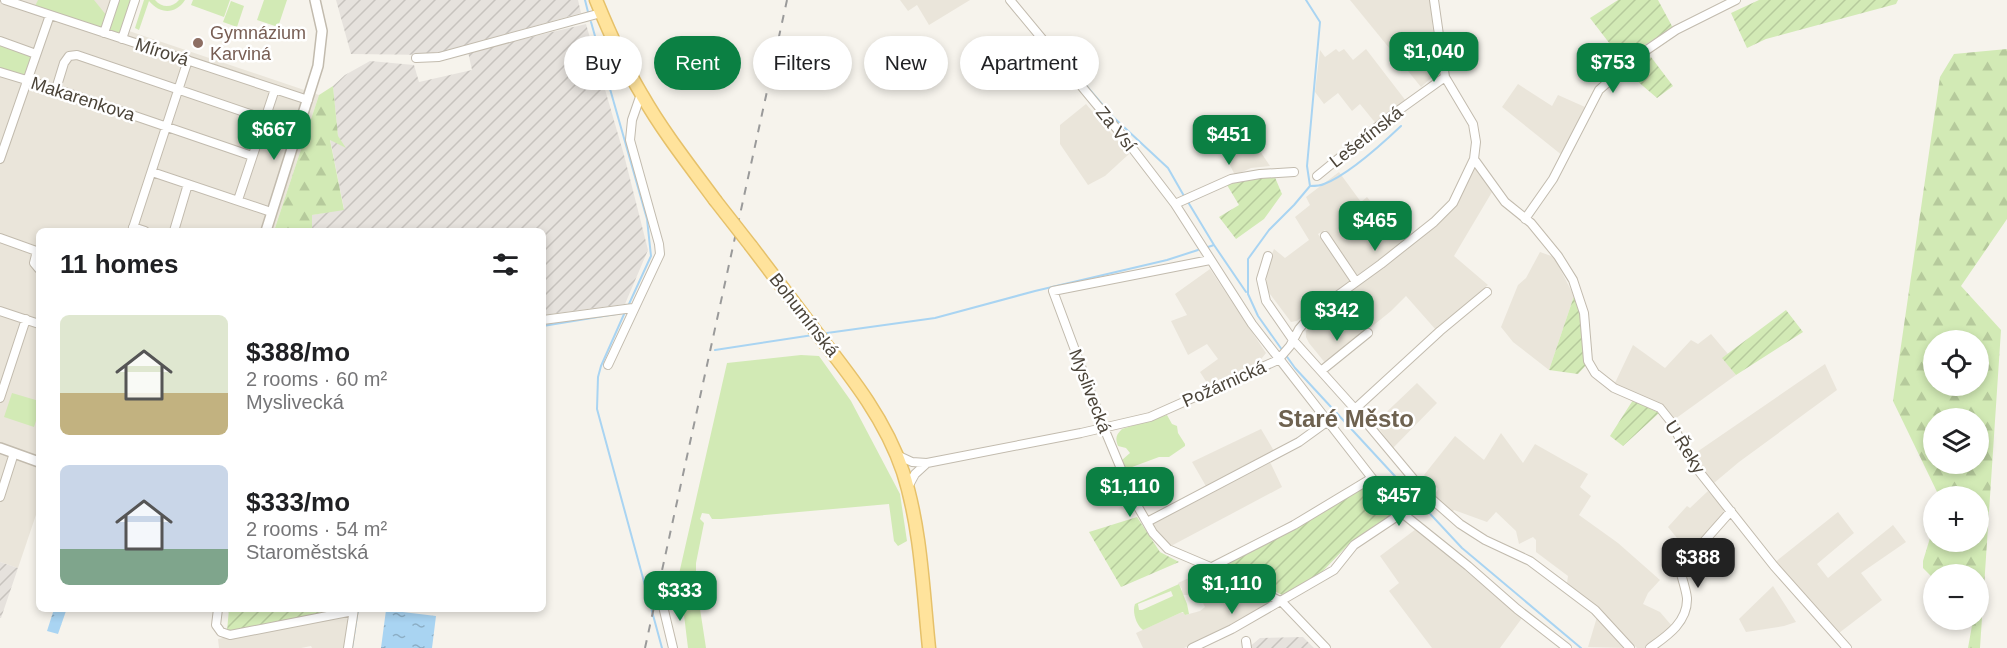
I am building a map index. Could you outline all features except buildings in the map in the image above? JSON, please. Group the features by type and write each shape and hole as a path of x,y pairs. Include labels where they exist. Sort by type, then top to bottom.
{"main road":[{"name":"Bohumínská","path":"596,0 641,94 664,131 864,394 886,431 908,488 918,544 929,648"}],"street":[{"path":"104,33 115,0"},
{"path":"122,39 135,0"},
{"path":"267,228 318,66 321,31 315,0"},
{"name":"Za Vsí","path":"1010,0 1126,140 1175,204 1252,324 1283,354 1328,421 1402,513 1567,648"},
{"path":"1283,354 1312,314 1434,222 1453,203 1474,159 1476,142 1473,124 1445,77 1434,0"},
{"path":"1525,219 1553,179 1599,90 1635,58 1676,30 1736,0"},
{"name":"Mírová","path":"10,1 308,100"},
{"path":"416,58 439,57 601,13"},
{"path":"0,159 50,15"},
{"path":"0,41 36,54"},
{"name":"Mírová","path":"56,89 64,63 69,56 77,55 265,119"},
{"path":"132,228 180,90 188,60"},
{"name":"Makarenkova","path":"0,72 252,156"},
{"name":"Lešetínská","path":"1317,176 1388,118 1445,77"},
{"path":"238,200 275,89"},
{"path":"608,365 660,254 630,140 632,120 641,94"},
{"name":"U Řeky","path":"1474,159 1505,202 1525,219 1558,256 1573,280 1584,313 1588,361 1595,373 1614,388 1660,408 1672,423 1690,460 1774,566 1847,648"},
{"path":"152,172 272,212"},
{"path":"1175,204 1231,179 1294,172"},
{"path":"175,228 188,184"},
{"path":"1325,236 1356,282"},
{"path":"0,238 36,250"},
{"path":"1268,256 1261,279 1266,301 1293,340 1355,409 1421,498 1485,540 1530,561 1595,610 1630,648"},
{"name":"Myslivecká","path":"1210,260 1053,291 1104,428 1134,500 1153,533 1168,549 1212,567 1282,602 1326,648"},
{"path":"1355,409 1440,331 1487,292"},
{"path":"546,320 633,308"},
{"path":"0,311 36,323"},
{"path":"0,398 4,377 26,320"},
{"path":"1321,371 1368,333"},
{"name":"Požárnická","path":"927,463 1150,417 1283,354"},
{"path":"1147,522 1299,442 1328,421"},
{"path":"0,448 36,461"},
{"path":"0,497 14,453"},
{"path":"897,455 912,462 927,463"},
{"path":"908,488 915,474 927,463"},
{"path":"1212,567 1294,525 1372,478"},
{"path":"1192,648 1282,602 1334,570 1354,545 1421,498"},
{"path":"1650,648 1674,630 1684,613 1687,599 1682,574 1692,555 1731,510"},
{"path":"662,602 674,648"},
{"path":"218,612 216,625 221,632 230,635 344,612"},
{"path":"348,648 354,612"}],"shaded area":[{"path":"0,0 140,0 129,31 319,95 275,228 36,228 36,515 18,568 0,562"},
{"path":"336,0 578,0 581,13 432,55 351,54"},
{"path":"900,0 970,0 929,25 917,5 908,11"},
{"path":"1350,0 1430,0 1437,73 1421,87"},
{"path":"586,24 589,36 564,36 564,90 605,90 624,155 648,250 625,304 546,315 546,228 312,228 312,215 344,209 330,139 345,147 338,137 333,86 345,75 370,61 414,65 419,82 472,70 468,52"},
{"path":"1336,49 1339,52 1344,49 1353,60 1366,49 1406,101 1377,125 1360,104 1352,111 1338,93 1324,104 1315,92 1320,50 1325,57"},
{"path":"1518,84 1552,106 1558,95 1585,107 1563,156 1502,107"},
{"path":"1086,104 1129,154 1105,176 1088,185 1060,144 1060,125"},
{"path":"1255,133 1260,143 1258,148 1270,166 1251,168 1235,175 1223,152"},
{"path":"1474,167 1492,192 1454,256 1488,285 1436,330 1406,296 1326,364 1306,337 1306,331 1311,322 1444,217 1456,205"},
{"path":"1339,172 1361,202 1367,197 1404,242 1357,275 1325,230 1318,234 1351,280 1297,321 1291,322 1267,290 1266,269 1274,249 1285,258 1309,240 1295,217 1310,205 1306,197"},
{"path":"1540,252 1554,257 1574,296 1549,370 1513,342 1501,327 1518,285 1526,278"},
{"path":"1210,269 1266,353 1258,363 1209,386 1200,372 1218,359 1207,344 1188,355 1171,321 1187,315 1175,294"},
{"path":"1711,334 1728,354 1723,358 1736,375 1675,419 1665,407 1614,385 1633,345 1665,368 1691,340 1698,344"},
{"path":"1825,364 1837,390 1714,483 1691,456"},
{"path":"1417,383 1437,403 1393,448 1375,423"},
{"path":"1261,429 1274,451 1207,488 1192,462"},
{"path":"1501,433 1523,463 1535,444 1588,474 1580,487 1591,496 1579,515 1618,543 1660,580 1648,593 1643,604 1660,612 1672,626 1646,648 1637,648 1567,583 1568,576 1536,552 1536,540 1533,537 1519,544 1516,531 1496,512 1487,522 1454,510 1452,512 1434,496 1438,489 1424,475 1455,436 1484,460"},
{"path":"1269,460 1282,487 1171,546 1158,534 1151,522"},
{"path":"1708,491 1723,508 1724,513 1690,554 1668,527 1687,506 1690,508"},
{"path":"1838,512 1854,533 1817,564 1828,578 1893,525 1906,542 1861,573 1882,600 1839,633 1774,563"},
{"path":"1416,529 1522,618 1500,648 1432,648 1389,591 1399,583 1380,556"},
{"path":"0,562 18,568 1,618 0,618"},
{"path":"1211,570 1275,603 1184,648 1143,648 1136,633 1180,613 1185,615 1200,611 1205,607 1196,589 1189,595 1182,595 1182,589 1178,583"},
{"path":"1773,586 1796,622 1746,632 1739,619"},
{"path":"345,614 349,624 345,648 312,648 311,646 219,648 218,639"},
{"path":"1597,617 1626,648 1588,647"},
{"path":"1303,637 1314,648 1248,648 1260,638"}],"green space":[{"path":"38,0 94,0 107,16 104,26 97,28 35,6"},
{"path":"117,0 133,0 121,32 116,33 109,28"},
{"path":"144,0 155,0 167,6 179,0 185,0 177,8 167,11 149,1 139,30 135,28"},
{"path":"193,0 230,0 224,17 191,5"},
{"path":"264,0 287,0 278,27 257,20"},
{"path":"1618,0 1658,0 1673,28 1623,61 1590,18"},
{"path":"1759,0 1898,0 1896,4 1766,39 1747,48 1731,13"},
{"path":"231,1 244,6 237,27 223,22"},
{"path":"0,43 32,54 24,76 0,71"},
{"path":"2007,49 2007,219 1961,286 2001,330 1989,512 1989,486 1934,486 1928,474 1989,474 1989,408 1923,408 1923,463 1893,401 1940,77 1954,54"},
{"path":"1651,57 1673,86 1657,98 1629,74"},
{"path":"333,86 338,136 346,148 330,140 344,210 312,215 312,228 275,228 319,95"},
{"path":"1274,175 1282,194 1264,219 1236,239 1219,217 1239,205 1227,185 1258,176"},
{"path":"1574,296 1582,319 1587,364 1578,374 1549,370"},
{"path":"1786,310 1803,332 1736,375 1722,358"},
{"path":"801,355 819,356 851,401 900,494 907,541 898,546 894,541 889,504 721,519 712,519 709,514 702,513 700,519 704,523 696,563 696,583 706,648 688,648 679,574 727,363"},
{"path":"12,393 36,400 34,427 4,417"},
{"path":"1633,400 1659,413 1623,446 1610,436"},
{"path":"1167,415 1172,424 1177,426 1185,446 1169,457 1159,457 1124,470 1122,460 1130,453 1126,448 1118,446 1116,439 1118,433 1122,429"},
{"path":"1371,482 1395,513 1348,545 1321,573 1282,595 1228,567 1230,561"},
{"path":"1137,517 1160,552 1179,562 1121,587 1089,532"},
{"path":"1926,552 1986,552 1986,564 1923,564"},
{"path":"1179,584 1189,614 1180,613 1143,630 1135,618 1135,604","holes":["1171,591 1173,596 1142,610 1139,610 1138,604"]},
{"path":"229,612 334,612 231,632 227,631"},
{"path":"1971,630 1981,630 1980,648 1968,648"}],"water":[{"path":"53,612 66,612 58,634 47,631"},
{"path":"386,612 436,616 432,648 381,648"}],"waterway":[{"path":"585,0 588,12"},
{"path":"1306,0 1320,22 1307,166 1310,186 1269,230 1248,259 1248,294 1258,316 1295,368 1416,499"},
{"path":"591,22 647,219 651,256 629,304"},
{"path":"1090,90 1112,116 1168,168 1184,196"},
{"path":"1310,186 1322,185 1343,174 1375,150 1401,126"},
{"path":"1188,202 1214,245"},
{"path":"1208,247 1214,245 1246,292"},
{"path":"827,333 935,318 1035,291 1167,260 1198,250"},
{"path":"625,312 601,366 598,377 597,409 662,648"},
{"path":"546,326 622,313"},
{"path":"715,350 813,335"},
{"path":"1420,503 1462,548 1581,648"},
{"path":"352,648 358,612"}],"railway":[{"path":"645,648 787,0"}],"place":[{"name":"Gymnázium Karviná","path":"198,43"}],"district":[{"name":"Staré Město","path":"1346,419"}]}
